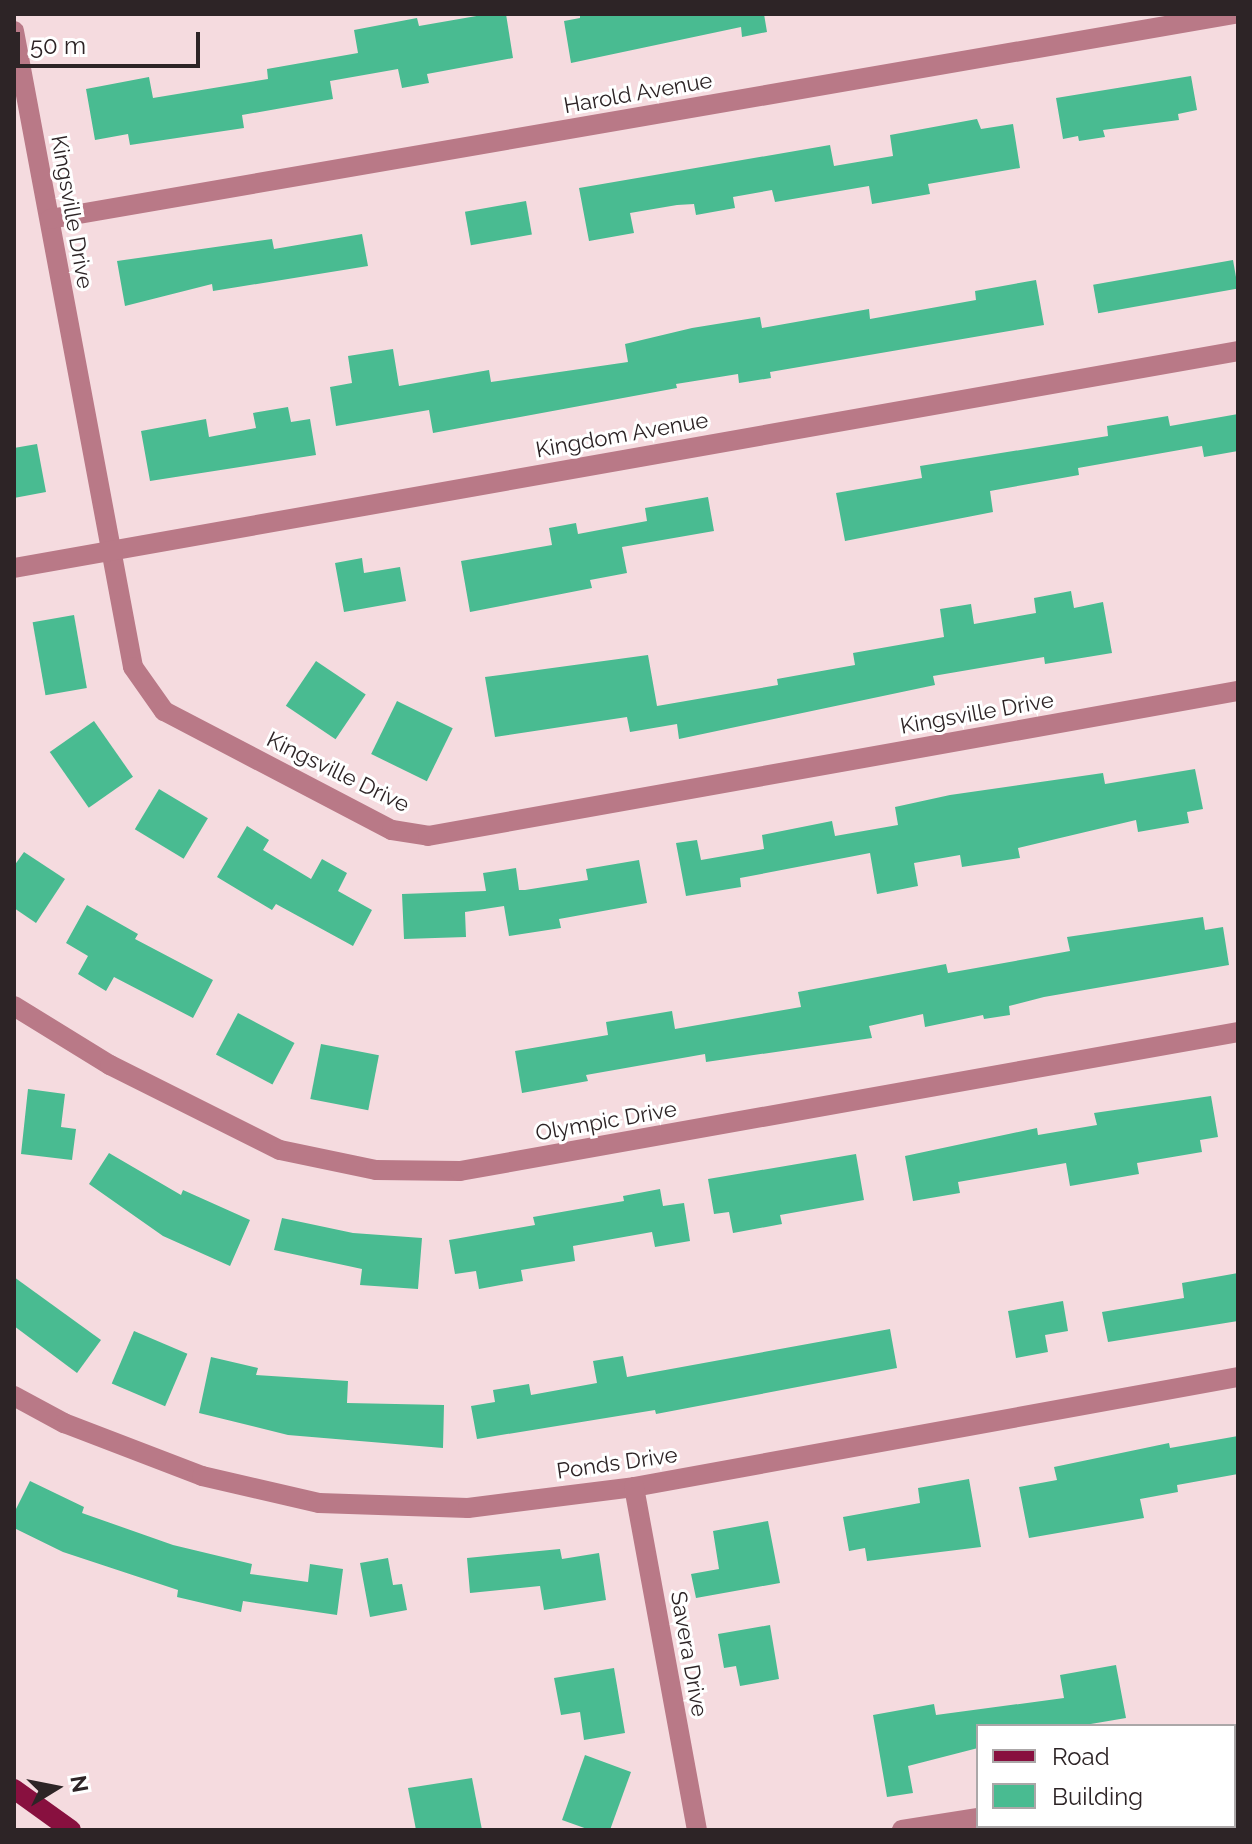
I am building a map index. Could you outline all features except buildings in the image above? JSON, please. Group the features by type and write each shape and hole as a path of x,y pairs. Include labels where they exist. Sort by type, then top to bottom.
{"main road":[{"path":"14,1789 71,1830"}],"street":[{"name":"Harold Avenue","path":"50,219 1234,14"},
{"name":"Kingsville Drive","path":"14,31 108,550 133,667 164,711 392,830 428,836 1238,691"},
{"name":"Kingdom Avenue","path":"14,568 1238,351"},
{"name":"Olympic Drive","path":"14,1006 110,1065 280,1150 376,1170 460,1171 1238,1032"},
{"name":"Ponds Drive","path":"14,1396 64,1423 202,1476 319,1503 468,1508 634,1487 1238,1377"},
{"name":"Savera Drive","path":"634,1487 697,1830"},
{"path":"902,1830 976,1818"}]}
